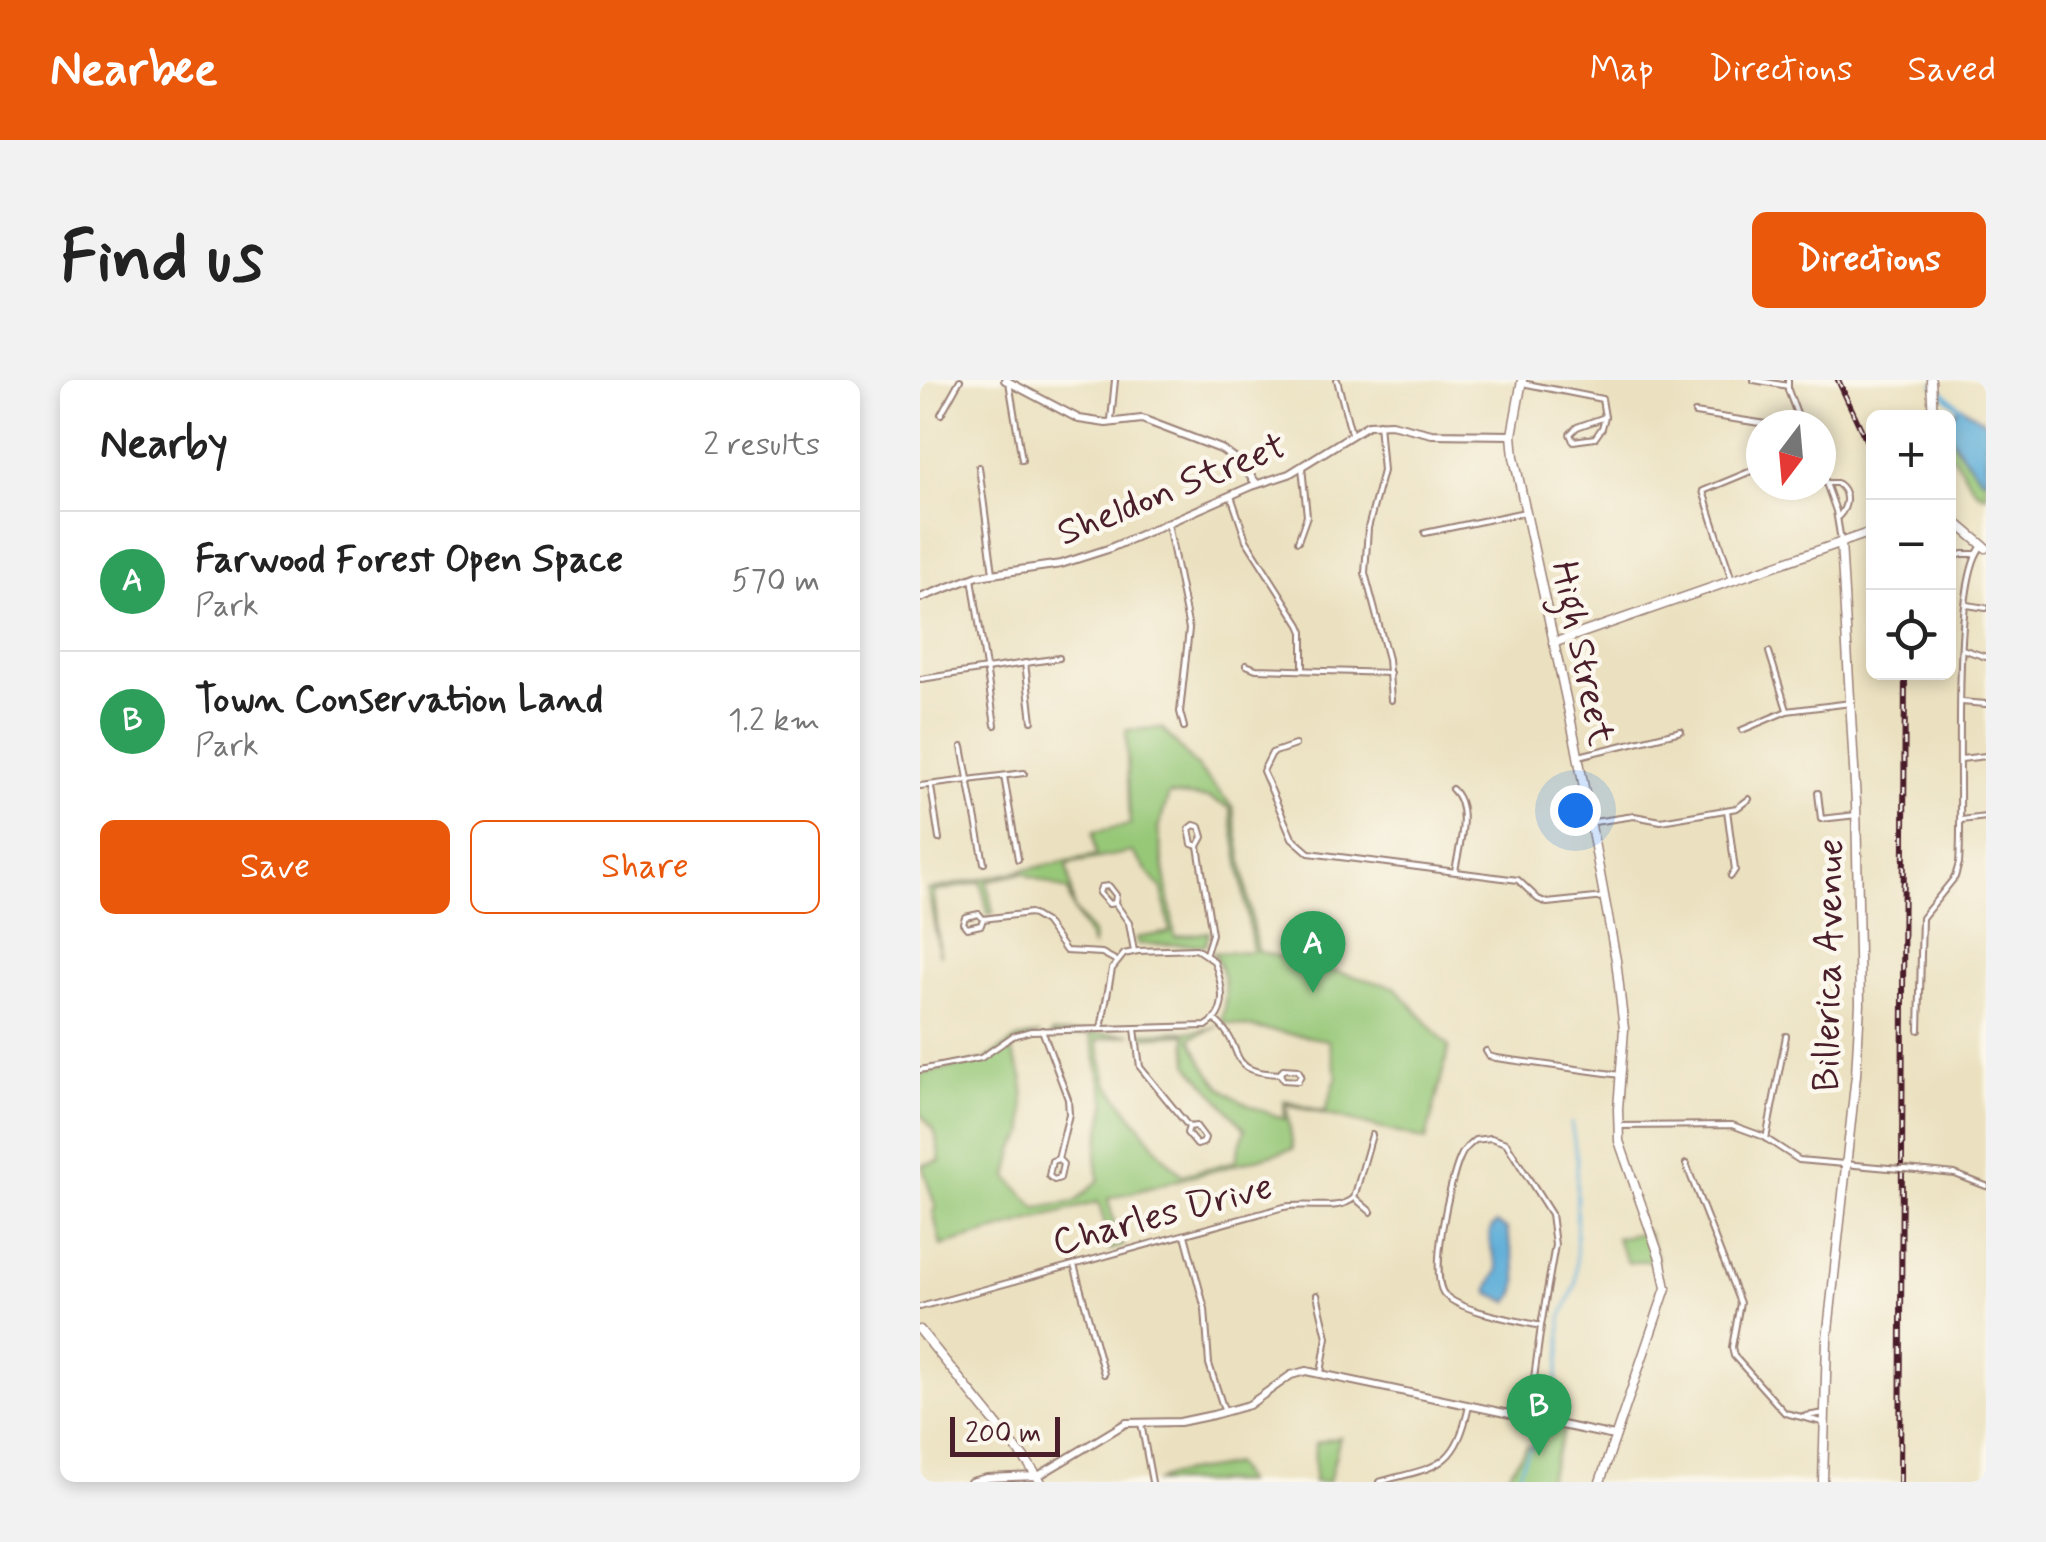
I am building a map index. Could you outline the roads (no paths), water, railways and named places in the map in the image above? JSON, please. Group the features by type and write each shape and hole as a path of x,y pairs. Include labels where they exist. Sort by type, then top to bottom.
{"main road":[{"path":"1930,380 1932,410"},
{"name":"High Street","path":"1522,382 1512,435 1592,823 1623,1008 1618,1126 1666,1288 1614,1436"},
{"path":"1956,522 1984,547"},
{"path":"1554,643 1866,534"},
{"name":"Billerica Avenue","path":"1824,1482 1827,1340 1859,1043 1857,816 1841,542"},
{"path":"920,1330 1039,1479"},
{"path":"1600,1482 1614,1436"}],"street":[{"path":"940,414 960,380"},
{"path":"1110,422 1115,380"},
{"path":"1336,380 1351,434"},
{"path":"1754,380 1788,383 1796,410"},
{"path":"1007,381 1066,414 1093,422 1142,419 1222,448 1257,484"},
{"path":"1007,381 1022,460"},
{"path":"1522,382 1597,396 1603,402 1605,417 1595,438 1582,442 1571,438 1570,432 1577,427 1605,417"},
{"path":"1695,413 1746,421"},
{"path":"1391,700 1390,673 1366,573 1368,528 1383,471 1380,423 1437,434 1512,435"},
{"name":"Sheldon Street","path":"920,598 992,572 1074,561 1302,468 1351,434 1380,423"},
{"path":"979,467 992,572"},
{"path":"1298,541 1308,509 1302,468"},
{"path":"1732,580 1702,494 1705,488 1746,473"},
{"path":"1836,483 1846,496 1838,518"},
{"path":"1232,496 1246,540 1303,632 1303,670"},
{"name":"Billerica Avenue","path":"1832,500 1841,542"},
{"path":"1424,533 1525,512"},
{"path":"1168,524 1190,628 1180,712 1184,727"},
{"path":"1956,556 1975,554 1984,547"},
{"path":"1919,1030 1922,918 1955,876 1961,820 1961,648 1975,554"},
{"path":"972,578 995,726"},
{"path":"1966,605 1986,608"},
{"path":"1961,648 1986,657"},
{"path":"1769,652 1787,711"},
{"path":"921,678 1059,658"},
{"path":"1025,663 1032,720"},
{"path":"1246,665 1252,669 1390,673"},
{"path":"1961,702 1986,704"},
{"path":"1742,730 1787,711 1851,703"},
{"path":"1578,756 1682,732"},
{"path":"1295,745 1272,753 1263,771 1292,838 1301,849 1319,855 1518,880 1547,903 1605,897"},
{"path":"962,746 984,863"},
{"path":"1961,759 1986,756"},
{"path":"920,786 1024,773"},
{"path":"1004,776 1018,859"},
{"path":"930,787 939,839"},
{"path":"1452,790 1460,797 1462,810 1455,872"},
{"path":"1818,793 1821,819 1857,816"},
{"path":"1592,823 1634,816 1661,821 1737,808 1748,799"},
{"path":"1726,810 1735,870 1731,876"},
{"path":"1961,820 1986,817"},
{"path":"1198,846 1212,934 1206,953"},
{"path":"1115,903 1131,926 1134,951"},
{"path":"984,920 1021,912 1034,914 1066,951 1102,954 1116,960"},
{"path":"920,1070 981,1058 1016,1034 1042,1030 1101,1030 1135,1030 1202,1027 1215,1020 1222,1000 1216,968 1206,953 1192,949 1134,951 1116,960 1103,1006 1101,1030"},
{"path":"1215,1020 1247,1069 1280,1074"},
{"path":"1042,1030 1068,1099 1058,1160"},
{"path":"1135,1030 1140,1068 1190,1127"},
{"path":"1766,1139 1786,1036"},
{"path":"1486,1051 1496,1058 1620,1075"},
{"path":"1618,1126 1732,1125 1766,1139 1799,1160 1955,1174 1986,1186"},
{"path":"1371,1212 1354,1198 1372,1135"},
{"path":"1528,1416 1555,1245 1550,1214 1506,1144 1491,1138 1475,1140 1462,1153 1446,1208 1437,1276 1440,1289 1461,1305 1541,1326"},
{"path":"1686,1164 1740,1303 1734,1356 1782,1410 1793,1416 1825,1418"},
{"name":"Charles Drive","path":"920,1307 1284,1207 1304,1203 1334,1207 1349,1204 1354,1198"},
{"path":"1185,1235 1205,1309 1209,1364 1225,1412"},
{"path":"1074,1265 1104,1374"},
{"path":"1317,1294 1327,1342 1321,1374"},
{"path":"971,1482 987,1478 1039,1479 1118,1427 1195,1420 1225,1412 1259,1399 1291,1374 1306,1371 1614,1436"},
{"path":"1379,1482 1438,1464 1450,1456 1460,1442 1469,1404"},
{"path":"1806,1416 1825,1418"},
{"path":"1141,1422 1152,1482"}],"water":[{"path":"1961,406 1986,422 1986,479 1981,478 1956,445 1956,411"},
{"path":"1496,1223 1507,1229 1516,1267 1517,1285 1509,1302 1489,1294 1498,1270 1489,1239"}],"waterway":[{"path":"1935,385 1962,410"},
{"path":"1550,1418 1561,1353 1561,1318 1576,1284 1577,1159 1571,1123"},
{"path":"1518,1482 1524,1459 1547,1426"}],"railway":[{"path":"1838,380 1866,440"},
{"path":"1900,1482 1905,680"}],"place":[{"name":"Farwood Forest Open Space","path":"1313,993"},
{"name":"Town Conservation Land","path":"1539,1456"}]}
